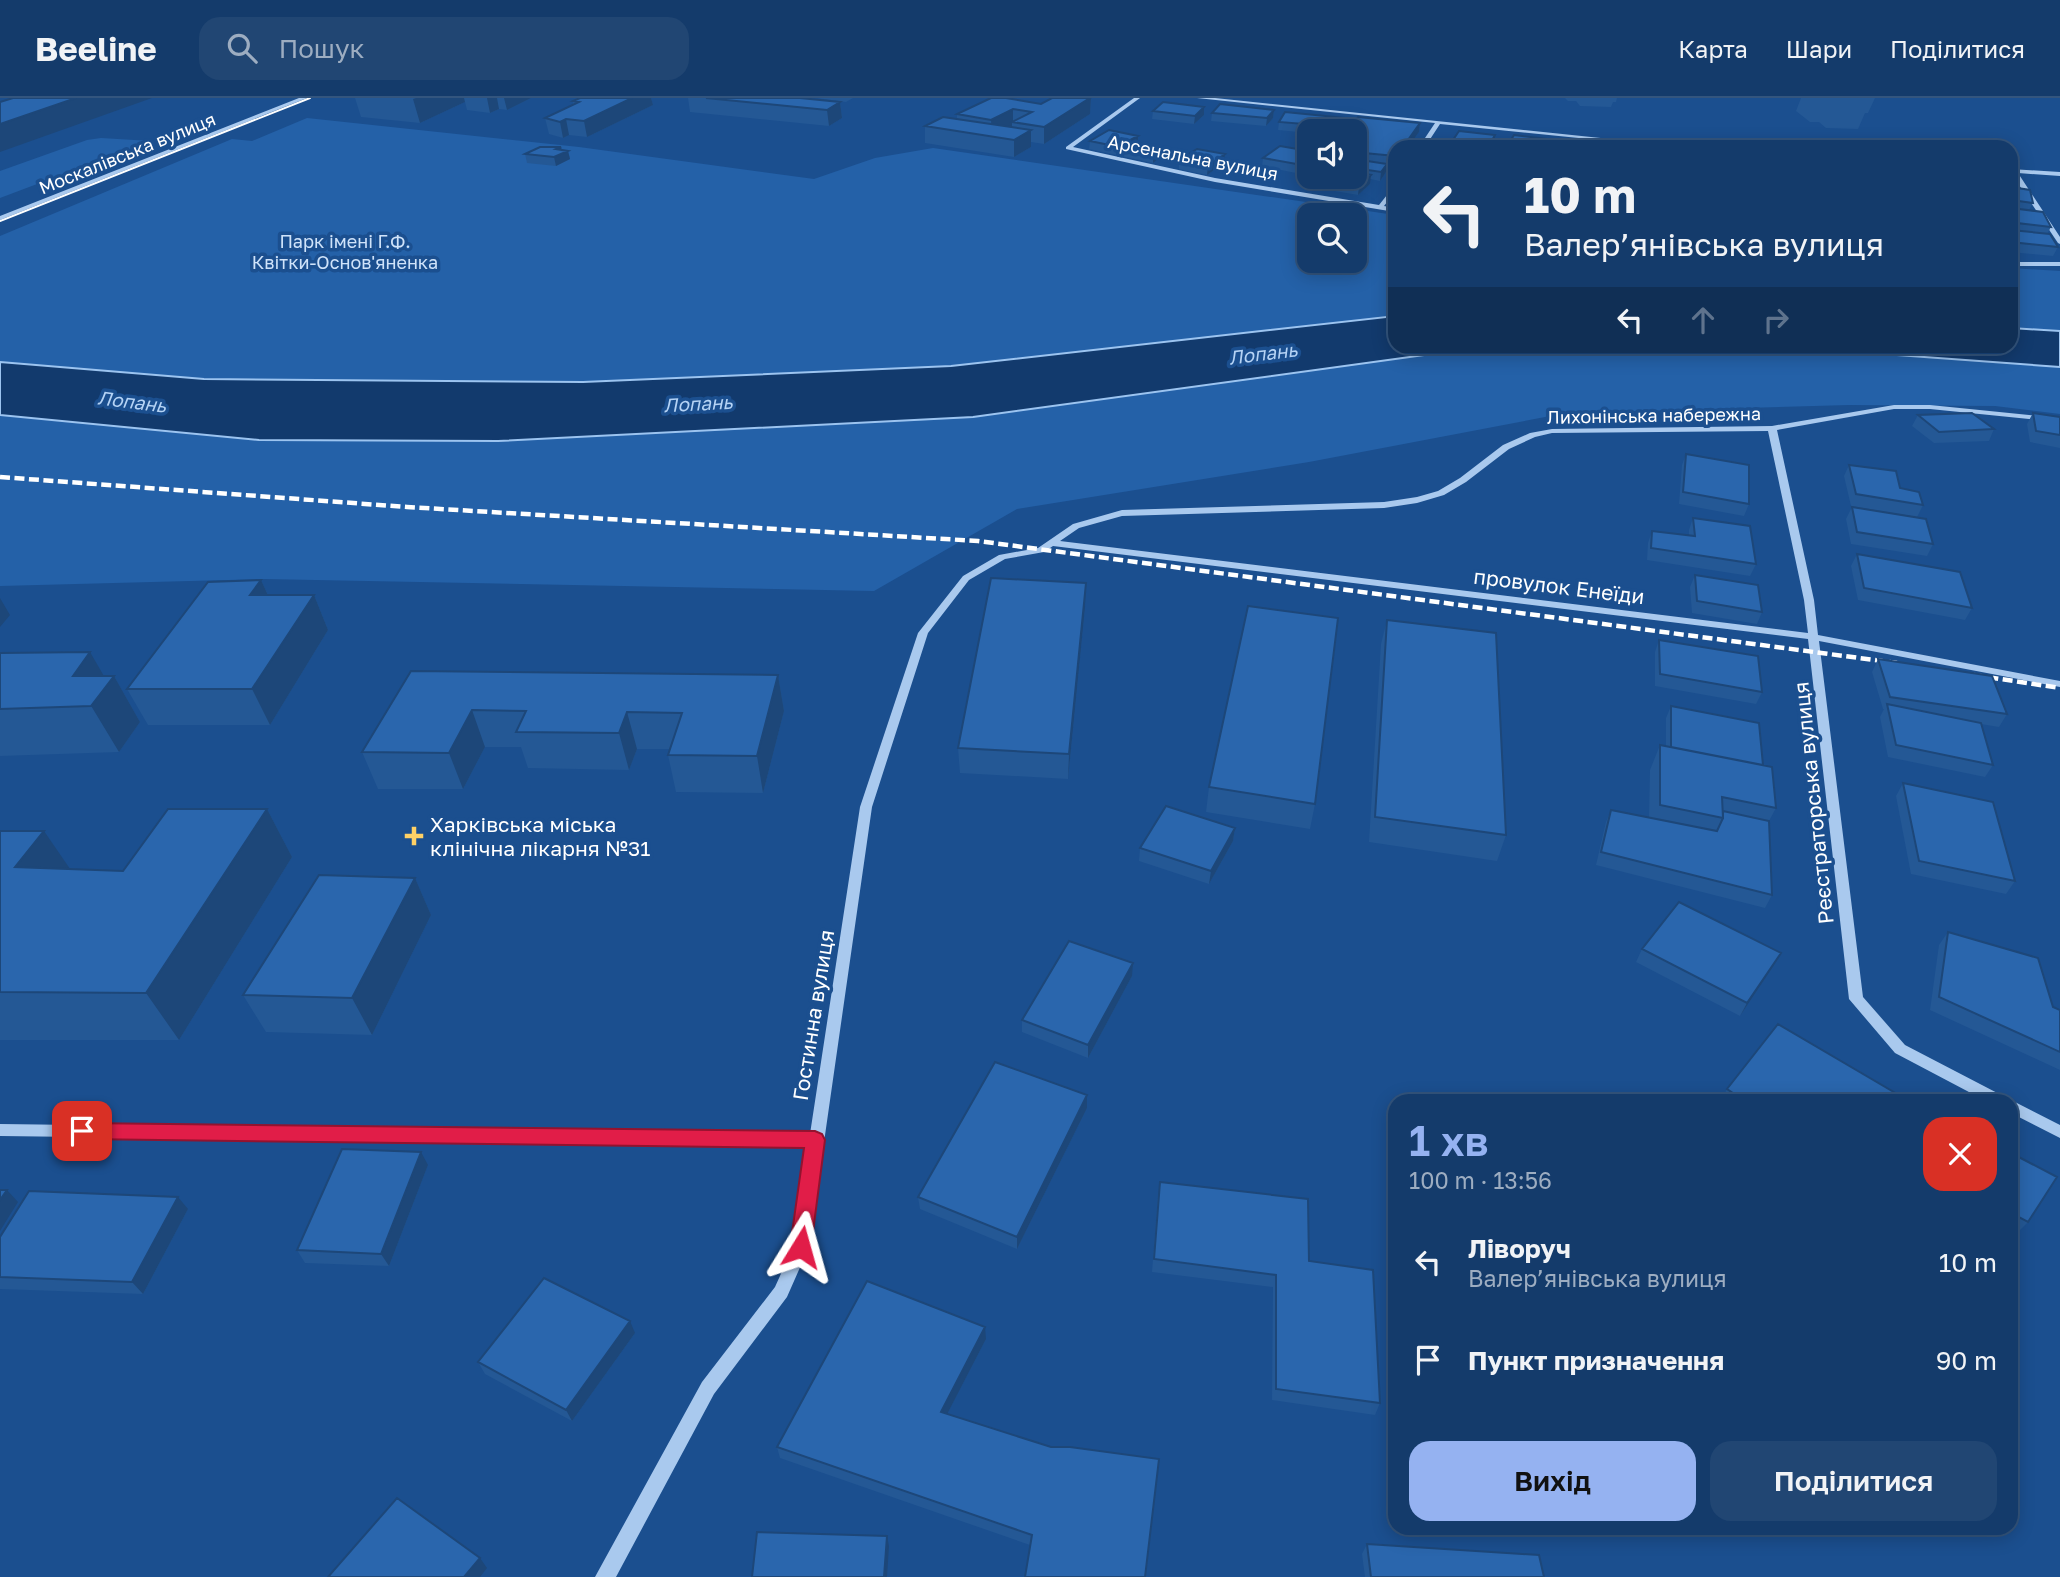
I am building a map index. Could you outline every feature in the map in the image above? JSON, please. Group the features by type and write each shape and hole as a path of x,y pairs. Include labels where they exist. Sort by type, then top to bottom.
{"street":[{"name":"Москалівська вулиця","path":"0,218 304,98"},
{"name":"Арсенальна вулиця","path":"1137,98 1068,148 1215,180 1388,208"},
{"path":"1200,98 1615,140"},
{"path":"1427,140 1439,122"},
{"path":"2018,171 2060,174"},
{"path":"2018,180 2060,242"},
{"path":"1381,207 1388,197"},
{"path":"2018,264 2060,264"},
{"name":"Лихонінська набережна","path":"1057,539 1076,526 1122,513 1384,505 1422,499 1448,489 1507,444 1527,435 1552,431 1772,428 1894,407 1930,407 2060,420"},
{"name":"Реєстраторська вулиця","path":"1772,428 1810,600 1856,999 1900,1049 1987,1094"},
{"name":"провулок Енеїди","path":"1057,539 1815,637 2060,684"},
{"name":"Гостинна вулиця","path":"606,1577 708,1388 781,1292 801,1247 866,807 923,633 966,578 1002,557 1041,550 1057,539"},
{"path":"2018,1110 2060,1132"},
{"path":"0,1130 815,1140"}],"green space":[{"name":"Парк імені Г.Ф. Квітки-Основ'яненка","path":"307,118 579,147 814,179 875,158 933,148 1312,203 1297,203 1297,273 1367,273 1367,211 1388,214 1388,317 951,366 583,382 204,379 0,362 0,236 232,139 252,141"},
{"path":"101,138 151,141 0,198 0,171 87,140"},
{"path":"2018,268 2060,271 2060,331 2018,328"},
{"path":"1431,354 1891,354 2060,367 2060,414 1995,406 1849,405 1566,413 1309,462 1017,509 874,591 264,579 0,586 0,415 259,440 498,441 966,417"}],"water":[{"name":"Лопань","path":"1388,317 1388,354 1431,354 973,417 498,441 259,440 0,415 0,362 204,379 583,382 951,366"},
{"path":"2018,328 2060,331 2060,367 1883,354 2018,354"}],"building":[{"path":"13,98 76,98 0,124 0,102"},
{"path":"580,98 632,98 584,121 566,119 560,122 545,118 579,102 573,101"},
{"path":"706,98 800,98 840,102 827,110"},
{"path":"991,98 1041,104 1052,98 1090,98 1044,127 1012,122 1032,112 1013,109 991,120 957,114"},
{"path":"1163,102 1204,107 1195,116 1153,111"},
{"path":"1220,104 1274,110 1267,118 1212,113"},
{"path":"1285,112 1346,118 1297,119 1297,123 1279,122"},
{"path":"943,117 1031,130 1014,140 925,126"},
{"path":"1358,117 1420,123 1408,140 1388,140 1388,155 1367,153 1367,119 1356,119"},
{"path":"1109,130 1138,136 1128,141 1161,148 1153,154 1090,141"},
{"path":"1459,131 1495,135 1492,140 1453,140"},
{"path":"1514,135 1557,140 1511,140"},
{"path":"1280,146 1297,149 1297,164 1263,158"},
{"path":"540,147 561,147 556,149 568,151 554,157 525,154"},
{"path":"1197,149 1225,154 1208,166 1179,160"},
{"path":"1367,161 1387,164 1381,172 1367,170"},
{"path":"2018,188 2030,190 2033,203 2018,201"},
{"path":"2018,209 2043,212 2051,227 2018,223"},
{"path":"2018,231 2050,234 2058,247 2018,243"},
{"path":"1972,413 1994,429 1939,432 1918,415"},
{"path":"2033,413 2060,417 2060,435 2036,431"},
{"path":"1686,454 1749,465 1749,504 1683,492"},
{"path":"1849,465 1896,471 1900,488 1919,492 1923,505 1856,494"},
{"path":"1852,507 1926,519 1933,544 1857,532"},
{"path":"1693,518 1750,526 1756,564 1651,548 1652,531 1695,536"},
{"path":"1857,554 1960,572 1972,608 1864,588"},
{"path":"1695,575 1758,585 1762,612 1697,601"},
{"path":"991,578 1086,583 1069,754 958,748"},
{"path":"261,580 250,595 314,595 252,689 127,689 208,582"},
{"path":"1248,606 1338,618 1315,804 1209,787"},
{"path":"1387,620 1496,633 1506,835 1375,817"},
{"path":"1659,640 1758,656 1762,692 1660,674"},
{"path":"90,652 73,676 114,676 91,706 0,709 0,653"},
{"path":"1878,659 1992,676 2007,714 1890,697"},
{"path":"411,671 778,675 757,756 668,755 682,713 627,712 619,733 516,732 526,711 472,710 449,753 362,752"},
{"path":"1887,704 1981,723 1993,765 1896,745"},
{"path":"1671,706 1759,723 1763,765 1671,747"},
{"path":"1660,745 1772,767 1776,808 1722,797 1723,818 1660,805"},
{"path":"1903,783 1993,802 2015,881 1919,861"},
{"path":"1166,806 1235,828 1211,871 1140,848"},
{"path":"168,809 267,809 146,993 0,992 0,831 44,831 15,867 123,871"},
{"path":"1611,810 1717,831 1723,811 1769,821 1772,895 1601,852"},
{"path":"319,875 415,878 352,998 243,995"},
{"path":"1679,902 1781,953 1747,1003 1642,949"},
{"path":"1948,932 2038,958 2053,1007 2060,1010 2060,1052 1939,997"},
{"path":"1069,941 1133,963 1088,1045 1022,1020"},
{"path":"1778,1024 1897,1094 1734,1094 1727,1089"},
{"path":"995,1062 1087,1095 1017,1237 918,1197"},
{"path":"342,1149 421,1152 381,1254 297,1250"},
{"path":"2018,1157 2057,1177 2028,1222 2018,1217"},
{"path":"1160,1182 1308,1199 1309,1261 1373,1270 1380,1403 1276,1389 1276,1275 1154,1259"},
{"path":"0,1190 7,1190 0,1200"},
{"path":"29,1191 178,1197 132,1282 0,1277 0,1237"},
{"path":"544,1278 630,1321 566,1410 478,1362"},
{"path":"867,1281 985,1327 941,1412 1051,1447 1159,1459 1145,1577 1025,1577 1032,1535 777,1447"},
{"path":"397,1498 480,1558 464,1577 328,1577"},
{"path":"757,1532 887,1536 884,1577 752,1577"},
{"path":"1367,1544 1539,1555 1544,1577 1371,1577"}],"tram line":[{"path":"0,221 310,98"}],"railway":[{"path":"0,477 407,507 978,541 1897,663"},
{"path":"1974,675 2060,688"}],"place":[{"name":"Харківська міська клінічна лікарня №31","path":"414,836"}],"route":[{"path":"82,1131 815,1140 801,1247"}]}
